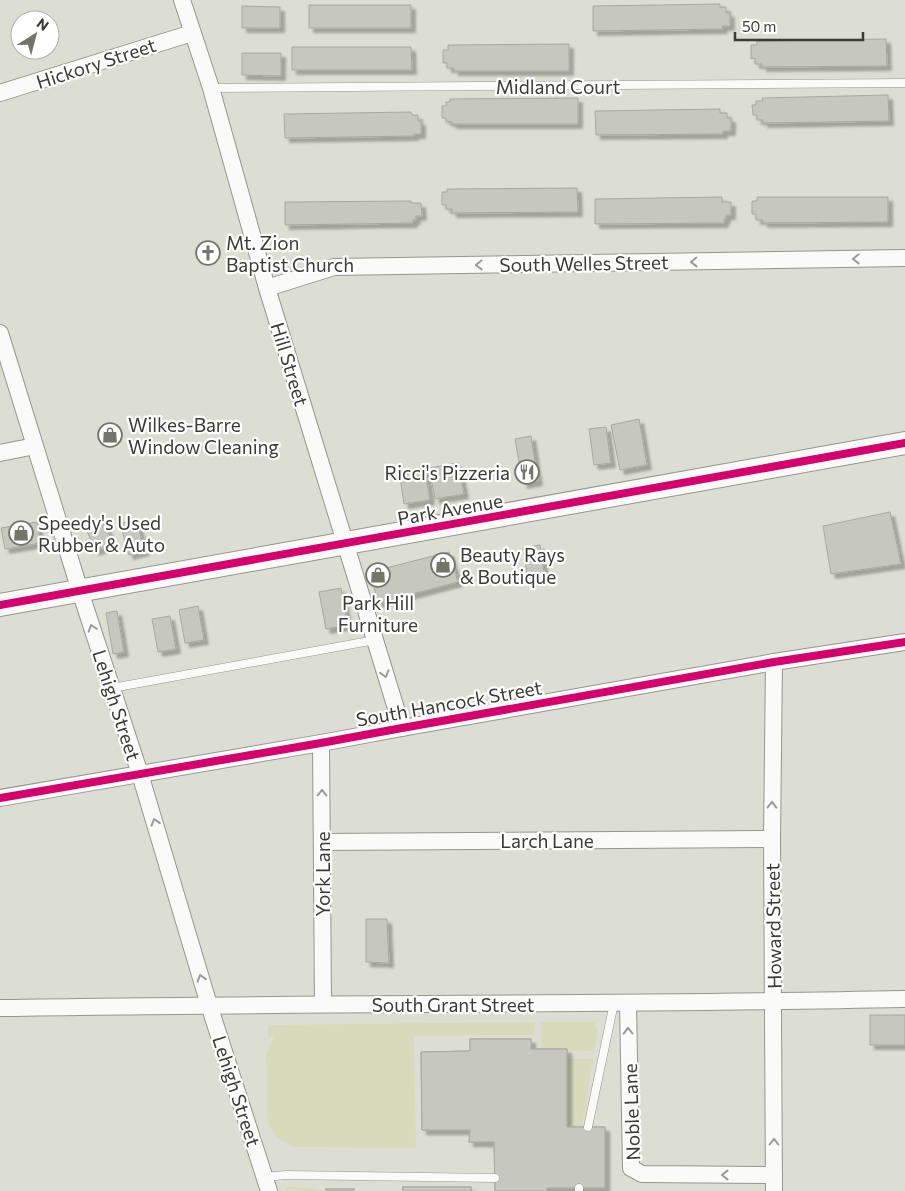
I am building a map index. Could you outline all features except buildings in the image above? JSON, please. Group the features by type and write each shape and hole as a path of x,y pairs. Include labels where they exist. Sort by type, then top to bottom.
{"street":[{"name":"Hill Street","path":"182,0 211,88 267,288 402,728"},
{"name":"Hickory Street","path":"0,93 192,32"},
{"name":"South Welles Street","path":"267,288 334,267 905,258"},
{"name":"Lehigh Street","path":"0,333 80,591 140,774 209,1005 267,1184"},
{"name":"Park Avenue","path":"0,605 905,443"},
{"path":"0,453 35,446"},
{"name":"South Hancock Street","path":"0,798 322,743 774,662 905,642"},
{"name":"Howard Street","path":"774,662 772,839 774,1183"},
{"name":"York Lane","path":"322,743 323,1004"},
{"name":"Larch Lane","path":"322,842 772,839"},
{"name":"South Grant Street","path":"0,1008 774,1002 905,999"},
{"name":"Noble Lane","path":"621,1003 631,1168 642,1174 774,1183"}],"lane":[{"name":"Midland Court","path":"211,88 905,83"},
{"path":"112,688 375,640"},
{"path":"588,1127 621,1003"},
{"path":"267,1184 286,1175 494,1178"}],"green space":[{"path":"535,1022 534,1035 414,1036 416,1148 296,1147 280,1140 270,1128 267,1116 266,1055 274,1037 268,1037 268,1025"},
{"path":"541,1022 593,1022 597,1028 594,1051 541,1050"},
{"path":"567,1059 593,1059 582,1127 567,1127"},
{"path":"288,1187 319,1189 323,1191 285,1191"}],"cycle path":[{"path":"0,605 905,443"},
{"path":"0,798 774,662 905,642"}],"place":[{"name":"Mt. Zion Baptist Church","path":"208,253"},
{"name":"Wilkes-Barre Window Cleaning","path":"110,435"},
{"name":"Ricci's Pizzeria","path":"527,472"},
{"name":"Speedy's Used Rubber & Auto","path":"21,533"},
{"name":"Beauty Rays & Boutique","path":"443,565"},
{"name":"Park Hill Furniture","path":"378,575"}]}
